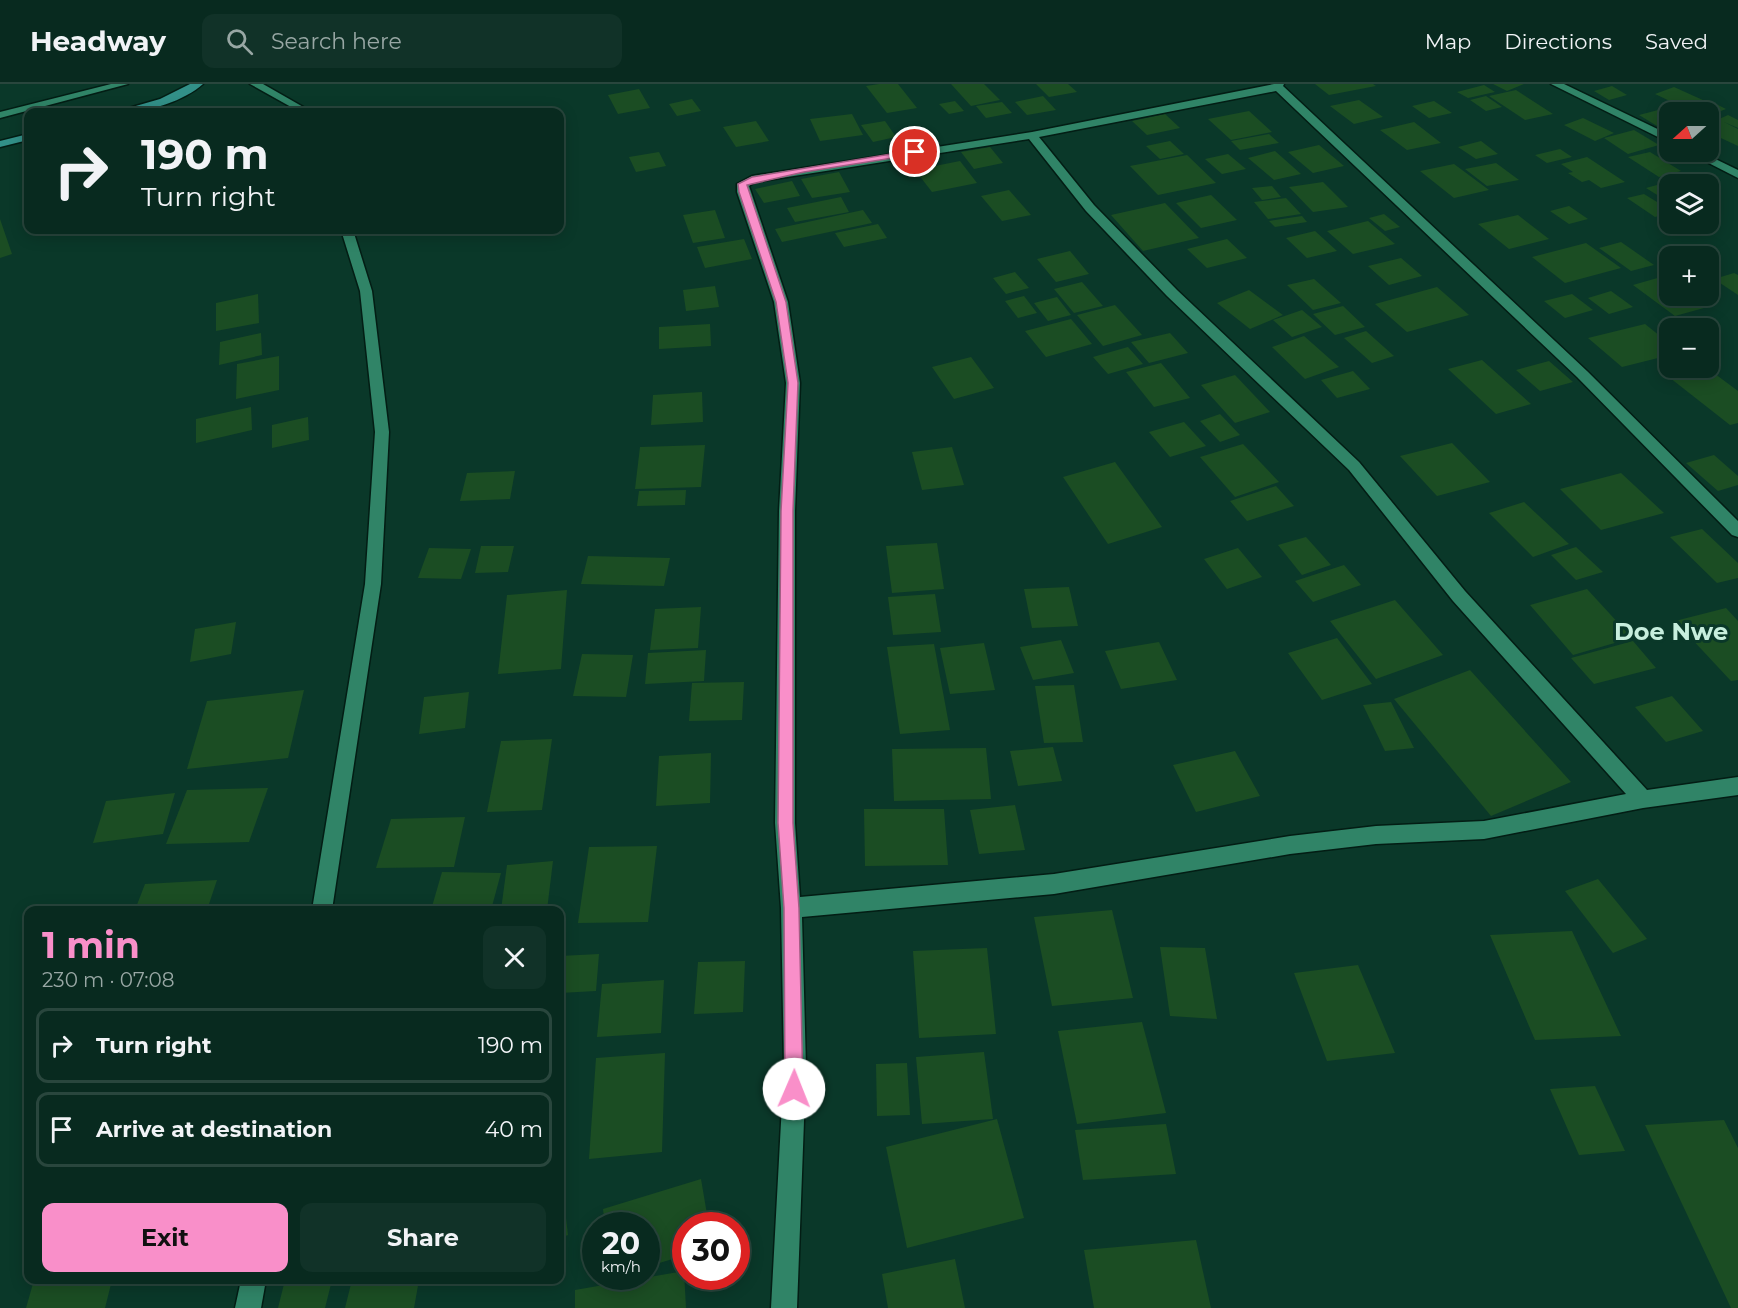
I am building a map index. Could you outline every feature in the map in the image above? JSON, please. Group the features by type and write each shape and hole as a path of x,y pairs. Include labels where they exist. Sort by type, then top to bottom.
{"street":[{"path":"28,108 123,84"},
{"path":"136,108 165,101 198,84"},
{"path":"255,84 300,108"},
{"path":"1556,84 1659,135"},
{"path":"784,1308 795,1067 791,908 785,823 787,511 793,383 781,302 743,192 743,184 752,179 804,170 1032,135 1278,86 1582,374 1738,531"},
{"path":"0,115 24,109"},
{"path":"1032,135 1090,208 1172,293 1354,466 1459,596 1643,799"},
{"path":"0,144 24,138"},
{"path":"1712,162 1738,175"},
{"path":"323,906 373,584 382,432 366,291 348,234"},
{"path":"791,908 1054,885 1290,844 1484,830 1643,799 1738,786"},
{"path":"248,1308 253,1284"}],"building":[{"path":"898,84 917,108 887,113 866,86"},
{"path":"951,84 984,84 1000,100 971,106"},
{"path":"1036,84 1068,84 1077,92 1049,97"},
{"path":"1315,84 1373,84 1376,86 1329,95"},
{"path":"1493,84 1524,84 1507,91"},
{"path":"1484,85 1495,92 1468,98 1457,92"},
{"path":"1612,86 1627,95 1609,100 1594,91"},
{"path":"1674,87 1712,102 1672,102 1655,94"},
{"path":"639,89 650,108 618,114 608,95"},
{"path":"1516,90 1553,114 1525,120 1489,96"},
{"path":"1043,96 1056,110 1027,115 1015,102"},
{"path":"1486,96 1502,107 1486,111 1470,100"},
{"path":"692,99 701,111 677,116 669,104"},
{"path":"1359,100 1383,117 1354,124 1330,106"},
{"path":"955,101 964,111 949,114 939,104"},
{"path":"1434,101 1452,113 1429,118 1412,106"},
{"path":"1002,102 1012,113 986,118 976,106"},
{"path":"1659,110 1659,127 1639,115"},
{"path":"1249,111 1272,132 1231,140 1208,119"},
{"path":"852,114 863,135 820,141 810,119"},
{"path":"1165,114 1180,128 1147,135 1132,121"},
{"path":"1728,115 1738,120 1738,128 1724,122 1738,129 1738,146 1719,137 1719,119"},
{"path":"1583,118 1614,133 1595,141 1564,125"},
{"path":"756,121 769,141 736,147 723,127"},
{"path":"885,121 896,137 873,142 861,125"},
{"path":"1414,122 1441,143 1407,150 1380,130"},
{"path":"1634,130 1659,145 1628,154 1604,138"},
{"path":"1269,134 1279,143 1240,150 1231,141"},
{"path":"1170,141 1184,154 1160,159 1146,146"},
{"path":"1481,141 1498,154 1476,159 1458,147"},
{"path":"1319,145 1344,166 1313,173 1288,152"},
{"path":"990,147 1003,163 974,169 961,152"},
{"path":"1560,149 1572,157 1547,163 1535,155"},
{"path":"1275,151 1301,174 1274,180 1248,158"},
{"path":"659,152 666,166 636,172 629,157"},
{"path":"1650,152 1659,158 1659,162 1666,162 1681,171 1659,174 1659,177 1628,157"},
{"path":"1228,154 1246,169 1222,174 1205,159"},
{"path":"1187,155 1216,183 1158,195 1130,166"},
{"path":"1587,157 1625,182 1601,188 1589,180 1582,182 1568,173 1573,172 1561,164"},
{"path":"960,161 977,183 932,192 915,170"},
{"path":"1496,163 1519,180 1487,186 1465,169"},
{"path":"1454,164 1489,190 1454,198 1420,171"},
{"path":"839,172 850,192 812,198 801,179"},
{"path":"792,181 800,196 764,203 755,189"},
{"path":"1323,182 1348,207 1313,212 1289,187"},
{"path":"1659,184 1659,196 1646,188"},
{"path":"1272,186 1281,197 1262,200 1252,188"},
{"path":"1009,190 1031,215 1002,221 981,196"},
{"path":"1644,194 1659,203 1659,216 1655,217 1627,198"},
{"path":"1211,195 1237,220 1201,228 1176,203"},
{"path":"841,197 849,212 795,222 787,208"},
{"path":"1286,198 1301,214 1268,219 1254,202"},
{"path":"1165,203 1199,238 1143,251 1111,215"},
{"path":"1569,206 1588,219 1569,224 1550,211"},
{"path":"715,210 725,238 693,243 683,215"},
{"path":"863,210 872,223 782,242 775,229"},
{"path":"1384,214 1400,227 1385,231 1369,218"},
{"path":"1518,215 1549,239 1509,249 1478,224"},
{"path":"1302,216 1307,222 1275,227 1269,221"},
{"path":"0,219 12,254 0,258"},
{"path":"1368,221 1395,244 1353,254 1327,231"},
{"path":"878,224 887,238 844,247 835,233"},
{"path":"1315,231 1337,251 1307,258 1286,238"},
{"path":"744,239 752,259 705,268 697,247"},
{"path":"1227,239 1247,258 1207,268 1187,249"},
{"path":"1621,242 1654,265 1631,271 1599,248"},
{"path":"1586,243 1621,268 1565,283 1532,257"},
{"path":"1070,251 1089,274 1056,282 1037,259"},
{"path":"1401,258 1422,276 1389,285 1368,266"},
{"path":"1015,272 1029,288 1006,294 993,278"},
{"path":"1734,273 1738,275 1738,295 1719,282 1719,278"},
{"path":"1659,278 1659,304 1633,285"},
{"path":"1314,279 1341,303 1313,310 1287,285"},
{"path":"1082,282 1103,306 1074,313 1054,289"},
{"path":"715,286 719,307 686,311 683,290"},
{"path":"1437,287 1469,315 1407,332 1375,304"},
{"path":"1249,290 1283,315 1250,329 1217,303"},
{"path":"1611,291 1633,307 1609,314 1588,298"},
{"path":"258,294 259,323 216,331 216,303"},
{"path":"1572,294 1593,310 1565,318 1544,301"},
{"path":"1024,296 1037,313 1018,318 1005,301"},
{"path":"1057,297 1071,315 1048,321 1034,303"},
{"path":"1115,305 1142,335 1103,346 1077,315"},
{"path":"1343,306 1365,327 1335,335 1313,314"},
{"path":"1661,306 1701,306 1704,308 1675,316"},
{"path":"1302,310 1322,327 1292,337 1273,320"},
{"path":"1071,319 1092,344 1046,357 1025,331"},
{"path":"710,324 711,346 659,349 659,327"},
{"path":"1645,324 1659,335 1659,358 1622,367 1588,338"},
{"path":"1366,331 1394,356 1372,363 1344,338"},
{"path":"261,333 262,355 219,365 220,342"},
{"path":"1170,333 1188,353 1149,363 1131,342"},
{"path":"1304,336 1339,367 1305,379 1272,347"},
{"path":"1128,347 1143,364 1108,374 1093,357"},
{"path":"279,356 279,390 236,399 237,364"},
{"path":"971,357 994,388 954,399 932,367"},
{"path":"1482,360 1531,404 1496,414 1448,369"},
{"path":"1549,361 1573,382 1540,391 1516,370"},
{"path":"1161,363 1190,398 1154,407 1126,372"},
{"path":"1353,371 1370,389 1337,398 1321,380"},
{"path":"1235,375 1270,412 1235,423 1201,385"},
{"path":"1719,377 1738,391 1738,423 1730,425 1670,378"},
{"path":"702,392 703,422 651,425 653,395"},
{"path":"251,407 252,430 196,443 196,419"},
{"path":"1220,414 1240,435 1220,442 1200,421"},
{"path":"308,417 309,440 272,448 272,425"},
{"path":"1184,422 1206,446 1170,457 1149,432"},
{"path":"1452,443 1490,482 1437,496 1400,456"},
{"path":"1243,444 1279,482 1235,497 1200,457"},
{"path":"705,445 701,487 635,489 640,447"},
{"path":"952,447 964,485 922,490 912,452"},
{"path":"1714,455 1738,476 1738,485 1718,491 1686,463"},
{"path":"1115,462 1162,527 1108,544 1063,477"},
{"path":"515,471 510,499 460,501 467,473"},
{"path":"1621,473 1664,513 1601,530 1560,489"},
{"path":"1276,486 1294,506 1247,521 1230,501"},
{"path":"686,490 685,505 637,506 639,491"},
{"path":"1524,502 1569,544 1533,557 1489,513"},
{"path":"1702,529 1738,563 1738,578 1717,583 1670,537"},
{"path":"1306,537 1331,565 1302,575 1278,545"},
{"path":"937,543 944,589 892,593 886,546"},
{"path":"481,546 514,546 508,572 475,573"},
{"path":"1576,547 1603,572 1576,580 1551,555"},
{"path":"429,548 471,549 461,579 418,578"},
{"path":"1238,548 1262,577 1227,589 1204,559"},
{"path":"588,556 670,558 664,586 581,584"},
{"path":"1344,565 1361,585 1313,602 1295,581"},
{"path":"1069,587 1078,626 1032,628 1024,589"},
{"path":"1587,589 1632,638 1573,655 1530,605"},
{"path":"567,590 561,669 498,674 507,595"},
{"path":"935,594 941,632 893,635 888,597"},
{"path":"1395,600 1443,655 1376,679 1330,621"},
{"path":"701,607 698,648 650,650 655,609"},
{"path":"1726,608 1738,621 1738,680 1731,681 1675,621"},
{"path":"236,622 231,654 190,662 195,629"},
{"path":"1337,638 1372,684 1322,700 1288,653"},
{"path":"1061,640 1074,673 1033,680 1020,647"},
{"path":"1633,641 1656,668 1594,684 1571,658"},
{"path":"1159,642 1177,680 1121,689 1105,651"},
{"path":"984,643 995,690 950,694 940,648"},
{"path":"934,644 950,730 900,734 887,647"},
{"path":"706,650 704,681 645,684 648,653"},
{"path":"582,654 633,655 626,697 573,696"},
{"path":"1470,670 1571,782 1491,816 1394,699"},
{"path":"744,682 742,720 689,721 692,683"},
{"path":"1074,685 1083,742 1044,743 1035,686"},
{"path":"304,690 288,758 187,769 207,701"},
{"path":"469,692 465,728 419,734 424,697"},
{"path":"1672,696 1703,731 1666,742 1635,707"},
{"path":"1391,702 1414,748 1385,751 1363,705"},
{"path":"552,739 542,810 487,812 501,741"},
{"path":"1053,747 1062,781 1018,786 1010,751"},
{"path":"986,748 991,799 894,801 892,749"},
{"path":"1235,751 1260,796 1196,812 1173,765"},
{"path":"711,753 710,803 656,806 659,756"},
{"path":"268,788 249,842 166,844 187,790"},
{"path":"175,793 163,834 93,843 106,801"},
{"path":"1015,805 1025,850 979,854 970,810"},
{"path":"864,809 944,809 948,865 865,866"},
{"path":"465,817 454,867 376,868 391,819"},
{"path":"657,846 648,922 578,923 589,847"},
{"path":"553,861 547,906 502,906 507,865"},
{"path":"442,872 501,873 492,906 432,906"},
{"path":"1598,879 1647,939 1613,953 1565,891"},
{"path":"217,880 208,906 137,906 145,884"},
{"path":"1112,910 1133,998 1052,1006 1034,917"},
{"path":"1572,931 1621,1036 1535,1040 1490,935"},
{"path":"1160,947 1205,948 1217,1019 1170,1016"},
{"path":"987,948 996,1034 919,1038 913,951"},
{"path":"599,954 596,991 564,993 564,956"},
{"path":"745,961 743,1012 694,1014 698,962"},
{"path":"1358,965 1395,1053 1327,1061 1294,973"},
{"path":"664,980 661,1033 597,1037 602,984"},
{"path":"1142,1022 1166,1113 1077,1124 1058,1031"},
{"path":"984,1052 993,1119 922,1124 916,1057"},
{"path":"665,1053 662,1152 589,1159 596,1058"},
{"path":"907,1063 910,1115 877,1116 876,1064"},
{"path":"1595,1086 1625,1151 1579,1155 1550,1089"},
{"path":"997,1119 1024,1218 907,1248 886,1147"},
{"path":"1724,1120 1738,1148 1738,1308 1731,1308 1645,1125"},
{"path":"1166,1124 1176,1174 1083,1180 1075,1130"},
{"path":"701,1179 707,1212 672,1212 672,1259 660,1263 660,1212 603,1212 603,1209"},
{"path":"564,1201 568,1235 564,1236"},
{"path":"1196,1240 1211,1308 1094,1308 1084,1250"},
{"path":"955,1259 965,1308 888,1308 882,1274"},
{"path":"672,1273 672,1290 685,1290 686,1308 575,1308 575,1290 660,1290 660,1275"},
{"path":"33,1284 111,1284 105,1308 26,1308"},
{"path":"284,1284 331,1284 325,1308 278,1308"},
{"path":"351,1284 418,1284 414,1308 345,1308"}],"district":[{"name":"Doe Nwe","path":"1671,632"}],"route":[{"path":"794,1089 791,908 785,823 787,511 793,383 781,302 743,192 743,184 752,179 915,152"}]}
